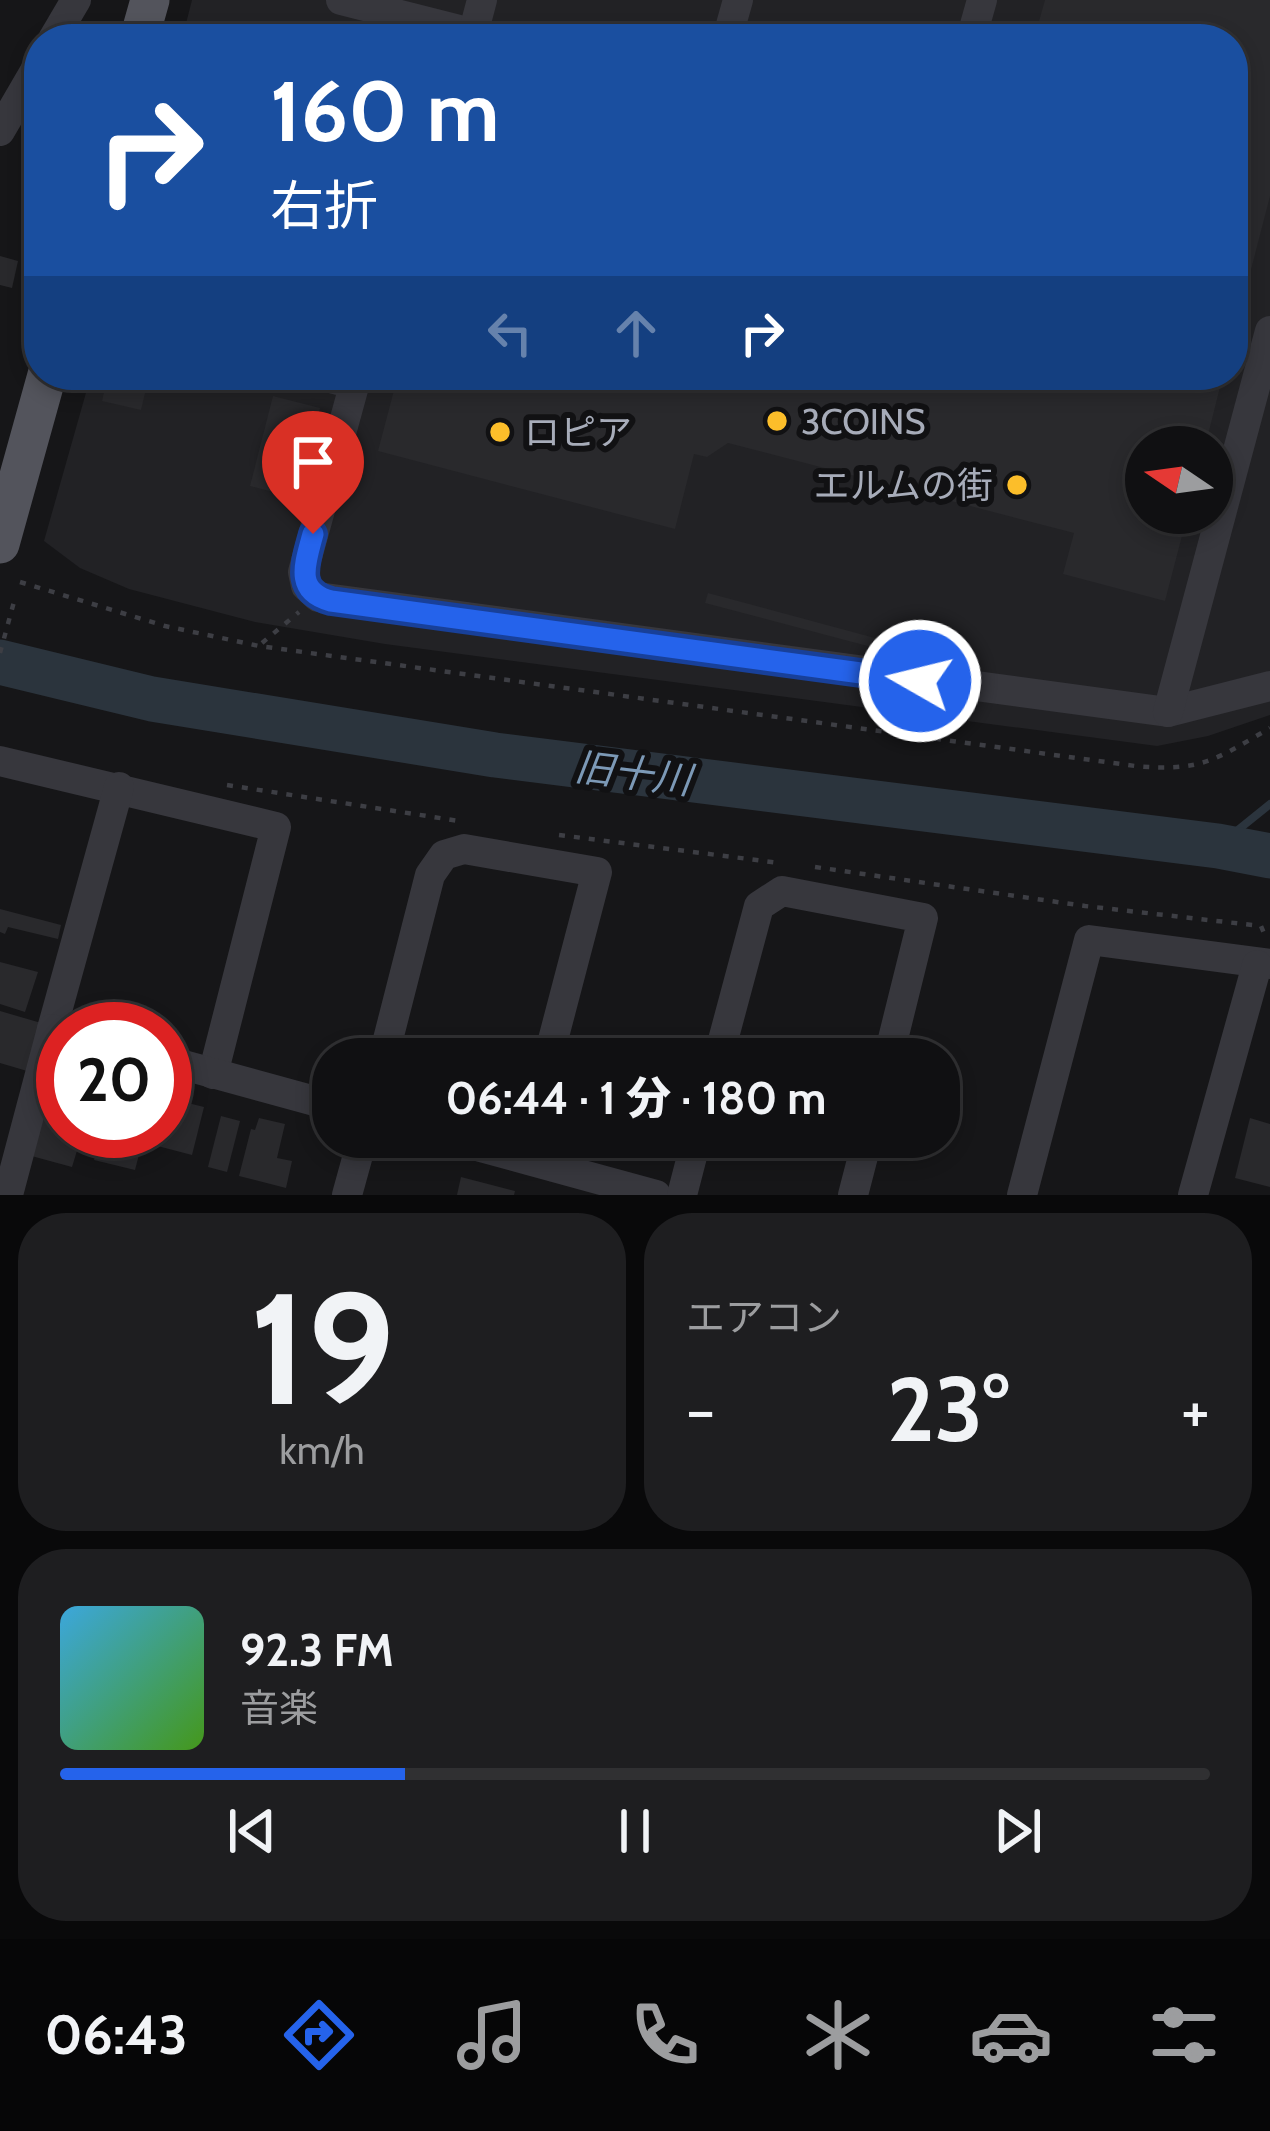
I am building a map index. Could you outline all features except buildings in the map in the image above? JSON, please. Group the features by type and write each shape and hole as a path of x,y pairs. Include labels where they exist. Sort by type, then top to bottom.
{"main road":[{"path":"0,544 43,390"}],"street":[{"path":"341,0 427,24"},
{"path":"0,131 24,90"},
{"path":"1168,712 1270,331"},
{"path":"353,390 303,572 306,586 318,597 1168,712 1270,686"},
{"path":"0,761 276,826 213,1074"},
{"path":"65,1002 119,787"},
{"path":"388,1038 430,874 444,855 464,849 597,872 554,1038"},
{"path":"724,1038 759,906 782,891 923,918 893,1038"},
{"path":"1022,1195 1089,940 1266,959 1193,1195"},
{"path":"192,1068 312,1100"},
{"path":"10,1192 36,1104"},
{"path":"347,1195 357,1158"},
{"path":"551,1158 656,1195"},
{"path":"682,1195 692,1158"},
{"path":"853,1195 863,1158"}],"path":[{"path":"20,582 165,626 259,646 1135,766 1180,770 1220,758 1270,728"},
{"path":"259,646 318,597"},
{"path":"0,653 15,598"},
{"path":"211,782 474,824"},
{"path":"541,833 1261,926 1266,959"}],"shaded area":[{"name":"エルムの街","path":"192,0 1270,0 1270,715 1208,736 1157,746 385,644 255,622 129,589 80,568 44,541 87,390 1248,390 1248,24 186,24"}],"waterway":[{"name":"旧十川","path":"0,662 152,699 495,755 1270,856"},
{"path":"1218,846 1270,804"}],"place":[{"name":"3COINS","path":"777,421"},
{"name":"ロピア","path":"500,432"},
{"name":"エルムの街","path":"1017,485"}],"route":[{"path":"313,534 303,572 306,586 331,601 920,681"}]}
